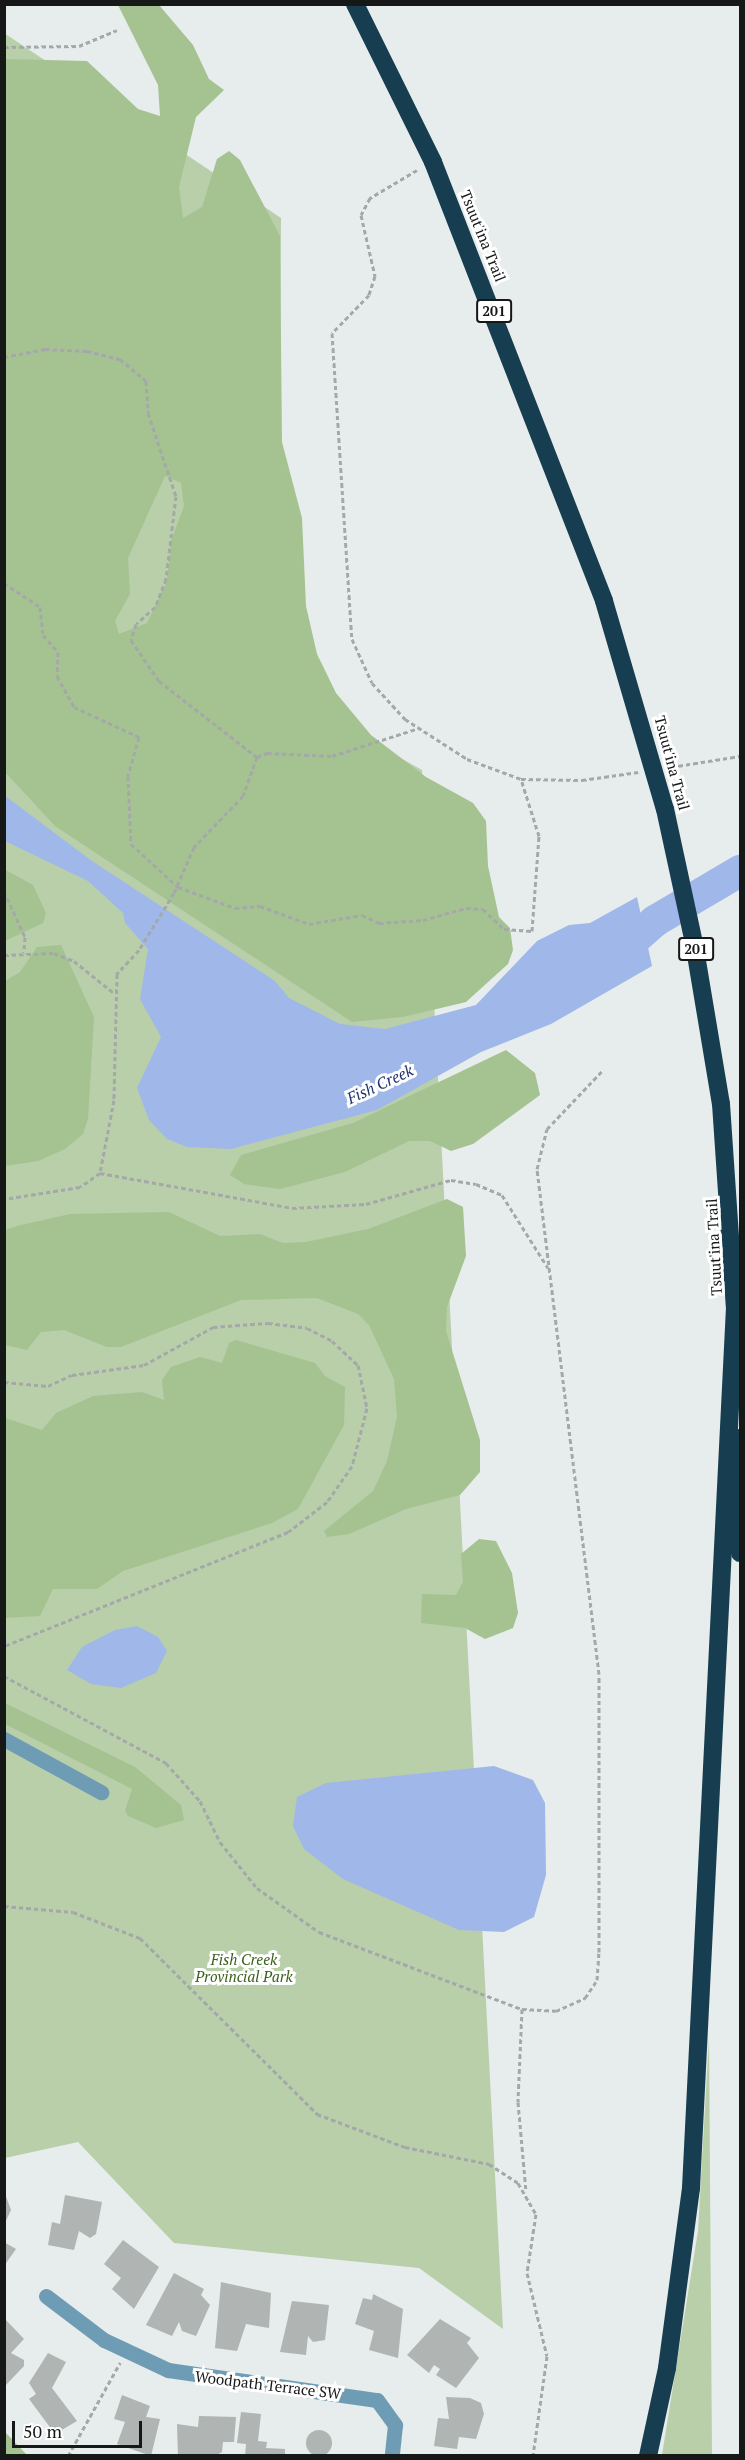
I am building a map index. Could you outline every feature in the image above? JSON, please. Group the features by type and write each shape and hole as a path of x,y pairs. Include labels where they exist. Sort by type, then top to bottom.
{"highway":[{"name":"Tsuut'ina Trail","path":"352,4 369,29 433,162 604,601 655,768 692,932 721,1104 735,1307 741,1553"},
{"path":"648,2456 667,2368 691,2188 735,1307"}],"street":[{"path":"4,1739 101,1792"},
{"name":"Woodpath Terrace SW","path":"46,2296 126,2353 213,2380 369,2396 393,2418 392,2456"}],"path":[{"path":"4,46 80,46 117,30"},
{"path":"433,162 370,198 361,215 361,232 375,276 369,296 332,333 351,639 372,683 419,728 467,759 521,779 582,780 648,770"},
{"path":"4,357 45,349 87,351 120,359 146,381 148,413 176,496 166,579 155,607 136,624 131,640 159,681 257,757"},
{"path":"4,583 40,607 43,635 58,652 57,676 74,707 139,737 127,785 131,844 178,887 235,908 260,906 309,924 362,915 379,923 423,920 466,908 483,909 504,929 532,932 539,836 521,779"},
{"path":"4,1199 80,1187 100,1173 114,1100 114,993 117,974 139,950 178,887 194,847 243,796 257,757 267,753 332,756 419,728"},
{"path":"659,769 741,756"},
{"path":"4,891 25,937 24,952"},
{"path":"4,955 24,952 54,953 74,961 114,993"},
{"path":"4,1676 166,1763 200,1802 220,1842 257,1888 319,1932 522,2009 556,2011 585,1998 597,1980 599,1952 599,1674 549,1270 539,1211 539,1146 547,1129 603,1070"},
{"path":"100,1173 292,1208 366,1204 451,1180 476,1184 502,1195 549,1270"},
{"path":"4,1382 48,1386 72,1376 144,1365 213,1327 268,1323 307,1328 332,1341 358,1365 367,1408 352,1466 327,1502 288,1532 4,1646"},
{"path":"4,1906 73,1912 140,1938 317,2114 405,2147 489,2164 526,2192"},
{"path":"522,2009 518,2102 526,2192 536,2214 527,2272 547,2356 534,2456"},
{"path":"68,2456 126,2353"}],"green space":[{"path":"118,5 159,5 193,45 209,79 224,90 196,117 179,187 183,218 202,207 217,159 229,151 240,160 280,236 282,442 302,518 306,606 317,654 336,693 371,735 426,777 473,803 486,821 488,866 499,917 510,928 513,950 508,964 466,1002 403,1017 352,1022 55,826 5,772 5,59 87,61 138,109 160,116 158,85","holes":["165,476 181,483 184,506 171,541 167,581 147,623 119,634 115,621 130,594 128,558"]},
{"name":"Fish Creek Provincial Park","path":"4,33 281,218 280,457 305,650 339,724 422,770 503,2329 419,2268 174,2243 78,2142 5,2158"},
{"path":"4,869 33,885 46,913 43,923 5,941"},
{"path":"61,945 94,1017 88,1119 83,1134 65,1149 38,1161 5,1166 5,981 20,972 37,947"},
{"path":"506,1050 535,1073 540,1095 473,1144 451,1151 430,1141 409,1141 345,1172 280,1189 244,1184 230,1175 241,1155 353,1123"},
{"path":"447,1199 463,1207 466,1256 447,1307 446,1331 480,1440 480,1472 460,1495 406,1509 349,1534 327,1537 324,1531 373,1491 387,1461 397,1417 394,1379 369,1325 358,1314 317,1298 241,1300 121,1347 107,1347 64,1330 41,1332 27,1350 5,1345 5,1230 17,1226 70,1214 169,1212 220,1236 260,1234 283,1243 306,1242 368,1229"},
{"path":"236,1340 315,1363 325,1376 345,1387 344,1425 298,1509 272,1523 123,1571 97,1589 53,1589 40,1616 5,1618 5,1418 42,1430 56,1413 93,1396 142,1392 164,1400 162,1380 171,1367 200,1357 222,1363 229,1343"},
{"path":"479,1539 496,1541 512,1573 518,1613 513,1628 485,1639 465,1628 421,1623 422,1594 456,1595 463,1582 461,1554"},
{"path":"5,1703 135,1767 181,1805 184,1820 156,1828 128,1816 125,1811 132,1789 5,1724"},
{"path":"709,2037 712,2455 662,2455 698,2231"},
{"path":"5,2432 27,2455 5,2455"}],"water":[{"path":"4,795 92,861 275,981 289,998 340,1024 385,1029 476,1005 537,941 569,925 590,923 637,897 652,966 551,1024 481,1052 377,1110 231,1149 187,1147 167,1139 149,1120 137,1088 161,1037 140,999 148,949 125,923 123,913 88,881 5,841"},
{"path":"137,1626 158,1637 167,1651 156,1673 121,1688 91,1684 67,1670 82,1647 115,1630"},
{"path":"494,1766 533,1780 545,1803 546,1875 534,1917 504,1932 459,1930 343,1879 304,1849 293,1826 297,1797 326,1783"}],"building":[{"path":"4,2191 11,2210 4,2225"},
{"path":"65,2195 102,2202 96,2234 90,2238 79,2231 74,2250 48,2245 52,2222 60,2224"},
{"path":"123,2240 159,2267 134,2309 112,2289 121,2278 104,2264"},
{"path":"4,2242 16,2249 4,2266"},
{"path":"174,2273 204,2289 201,2295 210,2305 196,2336 182,2331 179,2322 172,2336 146,2325"},
{"path":"221,2282 271,2293 269,2328 246,2324 237,2351 215,2348"},
{"path":"373,2294 403,2309 398,2358 369,2350 374,2331 355,2324 363,2298 372,2300"},
{"path":"292,2301 329,2305 325,2340 313,2342 308,2336 306,2355 280,2352"},
{"path":"440,2319 471,2338 467,2343 479,2358 456,2388 436,2375 440,2369 434,2365 429,2373 407,2355"},
{"path":"6,2320 24,2339 11,2353 24,2360 24,2366 4,2387"},
{"path":"48,2353 66,2362 52,2388 77,2421 55,2434 29,2399 36,2394 29,2383"},
{"path":"122,2395 150,2406 146,2417 160,2419 151,2456 117,2444 125,2422 114,2419"},
{"path":"446,2397 470,2398 481,2403 484,2414 476,2439 459,2437 457,2449 434,2446 438,2418 449,2419"},
{"path":"241,2412 261,2414 258,2441 267,2442 266,2448 285,2449 285,2456 245,2456 246,2444 237,2443"},
{"path":"199,2416 236,2417 234,2442 223,2442 222,2452 215,2456 178,2456 177,2424 198,2427"},
{"path":"319,2430 328,2434 332,2443 328,2452 319,2456 310,2452 306,2443 310,2434"}],"waterway":[{"name":"Fish Creek","path":"613,958 655,921 740,871"}]}
